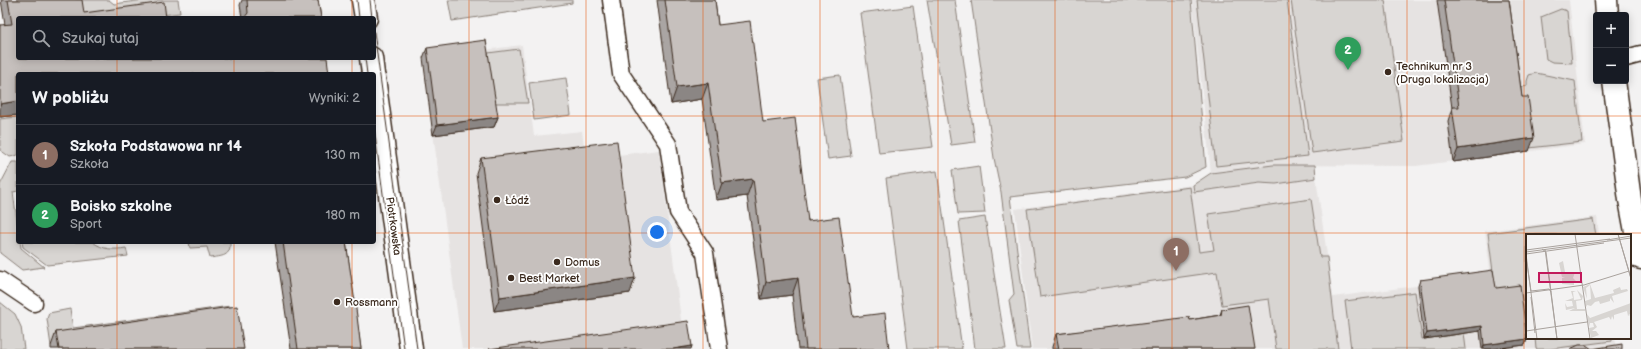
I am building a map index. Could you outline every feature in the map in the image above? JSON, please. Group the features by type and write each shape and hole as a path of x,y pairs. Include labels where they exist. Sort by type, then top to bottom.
{"street":[{"path":"363,0 366,16"},
{"path":"1606,0 1607,12"},
{"path":"371,60 373,72"},
{"path":"1614,84 1630,200 1641,258"},
{"name":"Piotrkowska","path":"376,93 411,349"}],"lane":[{"path":"611,0 621,74 668,144 678,212 705,253 719,349"},
{"path":"1629,57 1641,54"},
{"path":"0,280 34,303"}],"shaded area":[{"path":"76,0 109,0 114,4 144,0 178,0 180,13 154,16 78,16"},
{"path":"448,0 572,0 572,3 452,21"},
{"path":"927,0 955,0 975,142 951,145"},
{"path":"971,0 1191,0 1206,167 1185,177 1010,197 1030,349 1017,349 1009,300 1014,294 1001,192 994,158"},
{"name":"Technikum nr 3 (Druga lokalizacja)","path":"1192,0 1569,0 1585,144 1416,166 1273,165 1211,173"},
{"path":"1197,0 1287,0 1308,156 1216,166"},
{"path":"1291,0 1385,0 1404,141 1312,153"},
{"path":"913,6 933,147 879,153 860,13"},
{"path":"1561,9 1567,11 1572,63 1552,62 1546,59 1541,17"},
{"path":"522,45 534,136 582,131 586,159 659,150 683,335 583,349 462,349 423,58"},
{"path":"519,49 528,103 494,103 488,53"},
{"path":"1536,73 1575,81 1582,142 1529,148 1519,88 1527,86 1529,75"},
{"path":"840,75 851,156 828,159 817,78"},
{"path":"566,78 571,115 534,120 529,83"},
{"path":"16,117 16,156 10,157 0,150 0,119"},
{"path":"12,162 16,162 16,191 13,192 16,214 16,244 20,244 21,248 44,267 22,270 0,253 0,185"},
{"path":"1273,165 1315,165 1316,178 1276,184 1259,183 1194,192 1193,185 1211,173"},
{"path":"979,166 985,213 958,214 952,170"},
{"path":"937,171 962,349 908,349 886,178"},
{"path":"1316,178 1333,297 1491,276 1485,231 1597,217 1599,234 1526,234 1526,339 1615,339 1617,349 1032,349 1015,209 1193,185 1194,192 1259,183 1276,184"},
{"path":"1190,187 1199,252 1214,250 1208,214 1311,199 1320,257 1327,257 1338,349 1276,349 1269,299 1222,305 1217,272 1040,297 1027,209"},
{"path":"985,217 1006,349 975,349 959,221"},
{"path":"1593,219 1596,234 1526,234 1526,330 1501,333 1488,233"},
{"path":"22,244 96,244 109,249 126,248 128,256 47,265 23,247"},
{"path":"189,244 230,244 229,251 225,255 210,258 207,247 190,248"},
{"path":"1415,292 1422,339 1464,333 1466,349 1351,349 1345,301"},
{"path":"0,302 15,314 21,327 24,349 0,349"},
{"path":"230,306 232,321 51,346 47,319 49,313 70,309 73,328"},
{"path":"1535,339 1612,339 1612,341 1550,349 1536,349"}],"building":[{"path":"8,0 82,0 84,13 164,2 166,16 16,16 16,60 327,60 329,72 16,72 16,101 0,104 0,25 12,24"},
{"path":"247,0 318,0 321,16 246,16 248,13"},
{"path":"665,0 715,0 718,25 750,21 763,122 795,118 808,221 839,217 853,317 885,313 889,349 806,349 798,278 766,282 753,179 722,183 708,83 677,87"},
{"path":"1444,0 1509,0 1522,97 1528,97 1534,138 1458,149 1452,107 1459,107"},
{"path":"486,40 498,117 437,125 427,48"},
{"name":"Domus","path":"617,141 635,278 500,297 481,158"},
{"path":"283,244 346,244 361,349 298,349"},
{"path":"1493,270 1496,288 1520,285 1527,339 1484,345 1482,326 1427,333 1420,280"},
{"path":"1248,305 1255,349 1059,349 1056,334 1189,317 1190,320 1221,315 1222,309"},
{"path":"237,306 244,349 59,349 56,332"},
{"path":"688,321 692,346 673,349 489,349"},
{"path":"1622,344 1622,349 1592,349"},
{"path":"1579,345 1586,345 1592,349 1570,349"}],"tram line":[{"path":"357,0 359,16"},
{"path":"370,0 372,16"},
{"path":"376,47 417,349"},
{"path":"365,60 367,72"},
{"path":"376,142 404,349"}],"place":[{"name":"Boisko szkolne","path":"1348,70"},
{"name":"Technikum nr 3 (Druga lokalizacja)","path":"1388,72"},
{"name":"Łódź","path":"497,200"},
{"name":"Domus","path":"557,262"},
{"name":"Szkoła Podstawowa nr 14","path":"1176,271"},
{"name":"Best Market","path":"511,278"},
{"name":"Rossmann","path":"337,302"}]}
